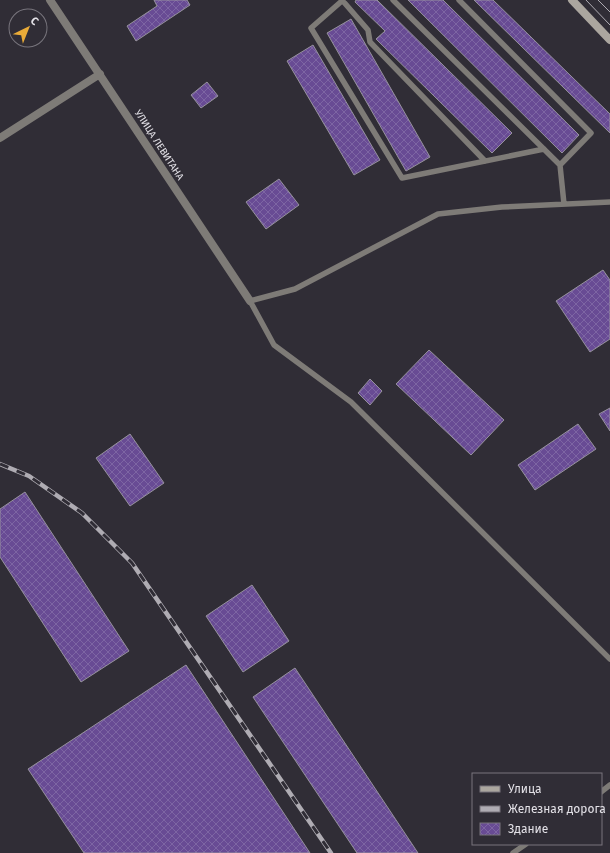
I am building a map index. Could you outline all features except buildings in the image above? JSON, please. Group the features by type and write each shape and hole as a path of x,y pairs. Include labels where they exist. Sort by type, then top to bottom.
{"street":[{"name":"УЛИЦА ЛЕВИТАНА","path":"50,0 250,302"},
{"path":"572,0 610,40"},
{"path":"0,138 100,74"}],"lane":[{"path":"485,161 370,42 368,30 342,0 311,28 402,178 544,149"},
{"path":"393,0 560,165 564,204"},
{"path":"459,0 591,133 560,165"},
{"path":"610,202 502,207 438,214 295,289 250,302 274,345 351,402 610,659"},
{"path":"602,791 610,785"},
{"path":"513,853 525,845"}],"tram line":[{"path":"586,0 610,25"},
{"path":"598,0 610,12"}],"railway":[{"path":"0,464 29,476 82,513 132,563 331,853"}]}
